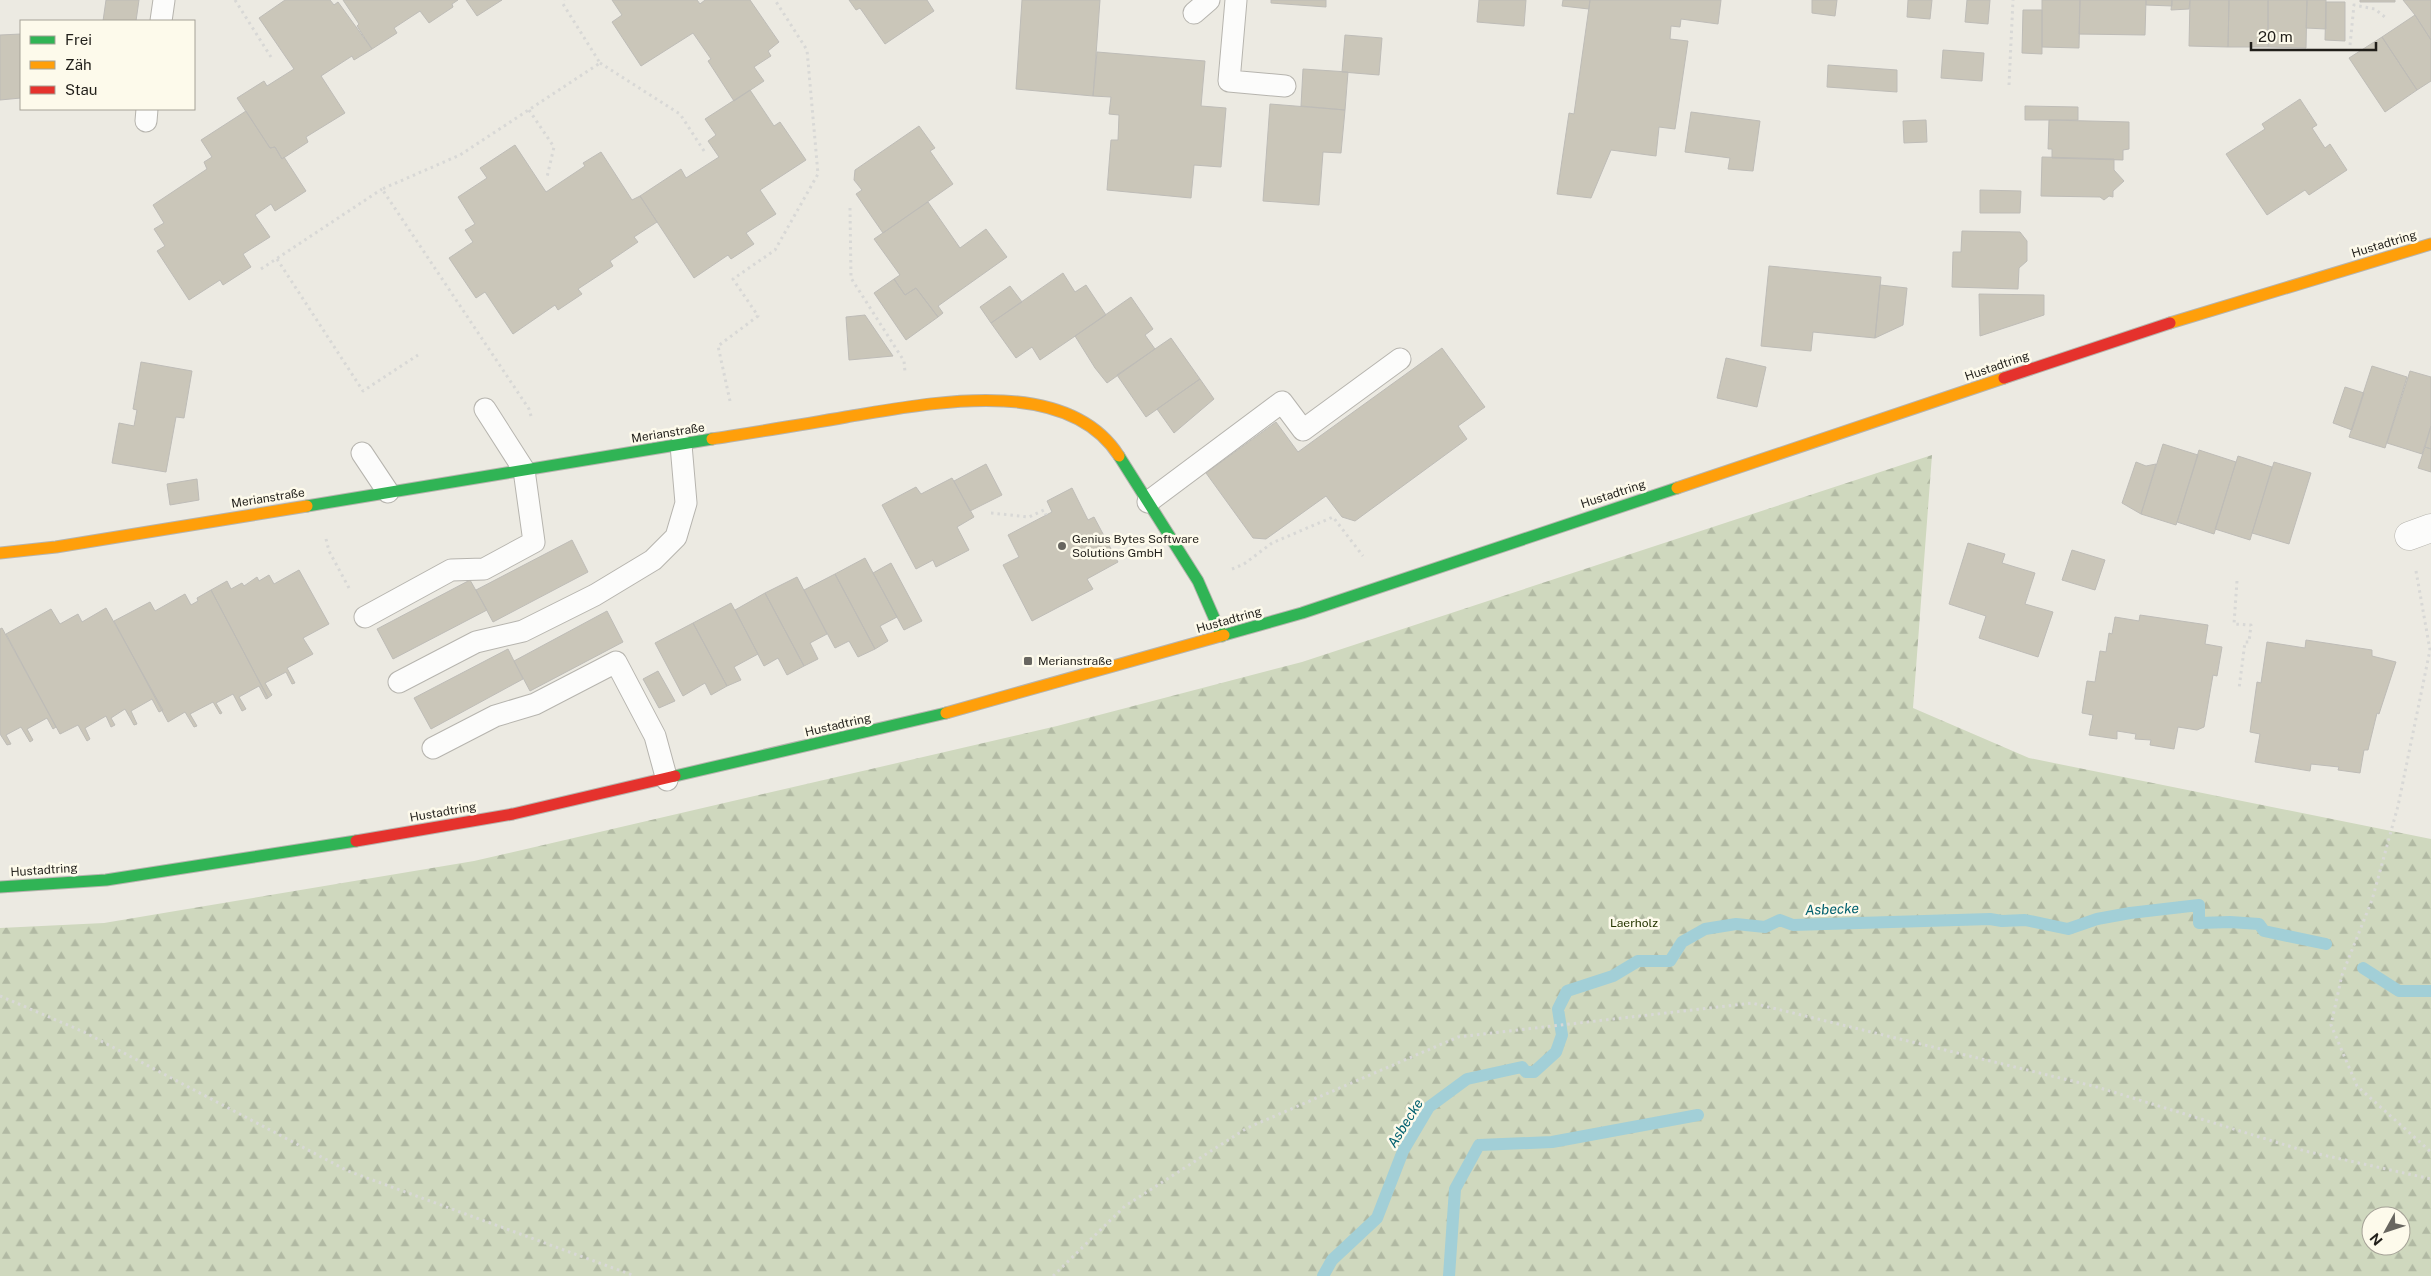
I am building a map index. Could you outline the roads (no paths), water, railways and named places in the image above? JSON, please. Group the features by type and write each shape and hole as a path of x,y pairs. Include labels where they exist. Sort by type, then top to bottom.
{"street":[{"name":"Hustadtring","path":"0,887 106,880 283,853 513,814 930,718 1302,613 2156,327 2431,244"},
{"name":"Merianstraße","path":"0,553 56,546 906,408 973,399 1015,401 1077,418 1100,433 1112,446 1198,581 1222,636"}],"lane":[{"path":"161,20 164,0"},
{"path":"1236,0 1229,81 1285,86"},
{"path":"1148,502 1282,402 1303,430 1400,359"},
{"path":"365,617 451,570 484,569 534,542 533,469 485,410"},
{"path":"399,682 476,642 522,631 595,595 653,560 676,536 686,503 681,444"},
{"path":"362,454 388,492"},
{"path":"433,748 495,716 535,704 616,662 655,736 667,780"}],"waterway":[{"name":"Asbecke","path":"1323,1276 1332,1260 1377,1218 1403,1151 1429,1107 1467,1079 1522,1067 1526,1072 1534,1072 1556,1052 1562,1035 1558,1009 1567,991 1613,976 1638,961 1670,961 1682,942 1705,929 1736,924 1765,927 1780,920 1793,925 1990,919 2002,921 2025,920 2068,929 2097,919 2199,905 2199,923 2230,922 2259,924 2264,931 2326,944"},
{"name":"Asbecke","path":"2363,968 2399,991 2431,991"},
{"path":"1449,1276 1455,1189 1479,1145 1552,1142 1698,1115"}],"place":[{"name":"Genius Bytes Software Solutions GmbH","path":"1062,546"},
{"name":"Merianstraße","path":"1028,661"}],"park label":[{"name":"Laerholz","path":"1634,923"}]}
